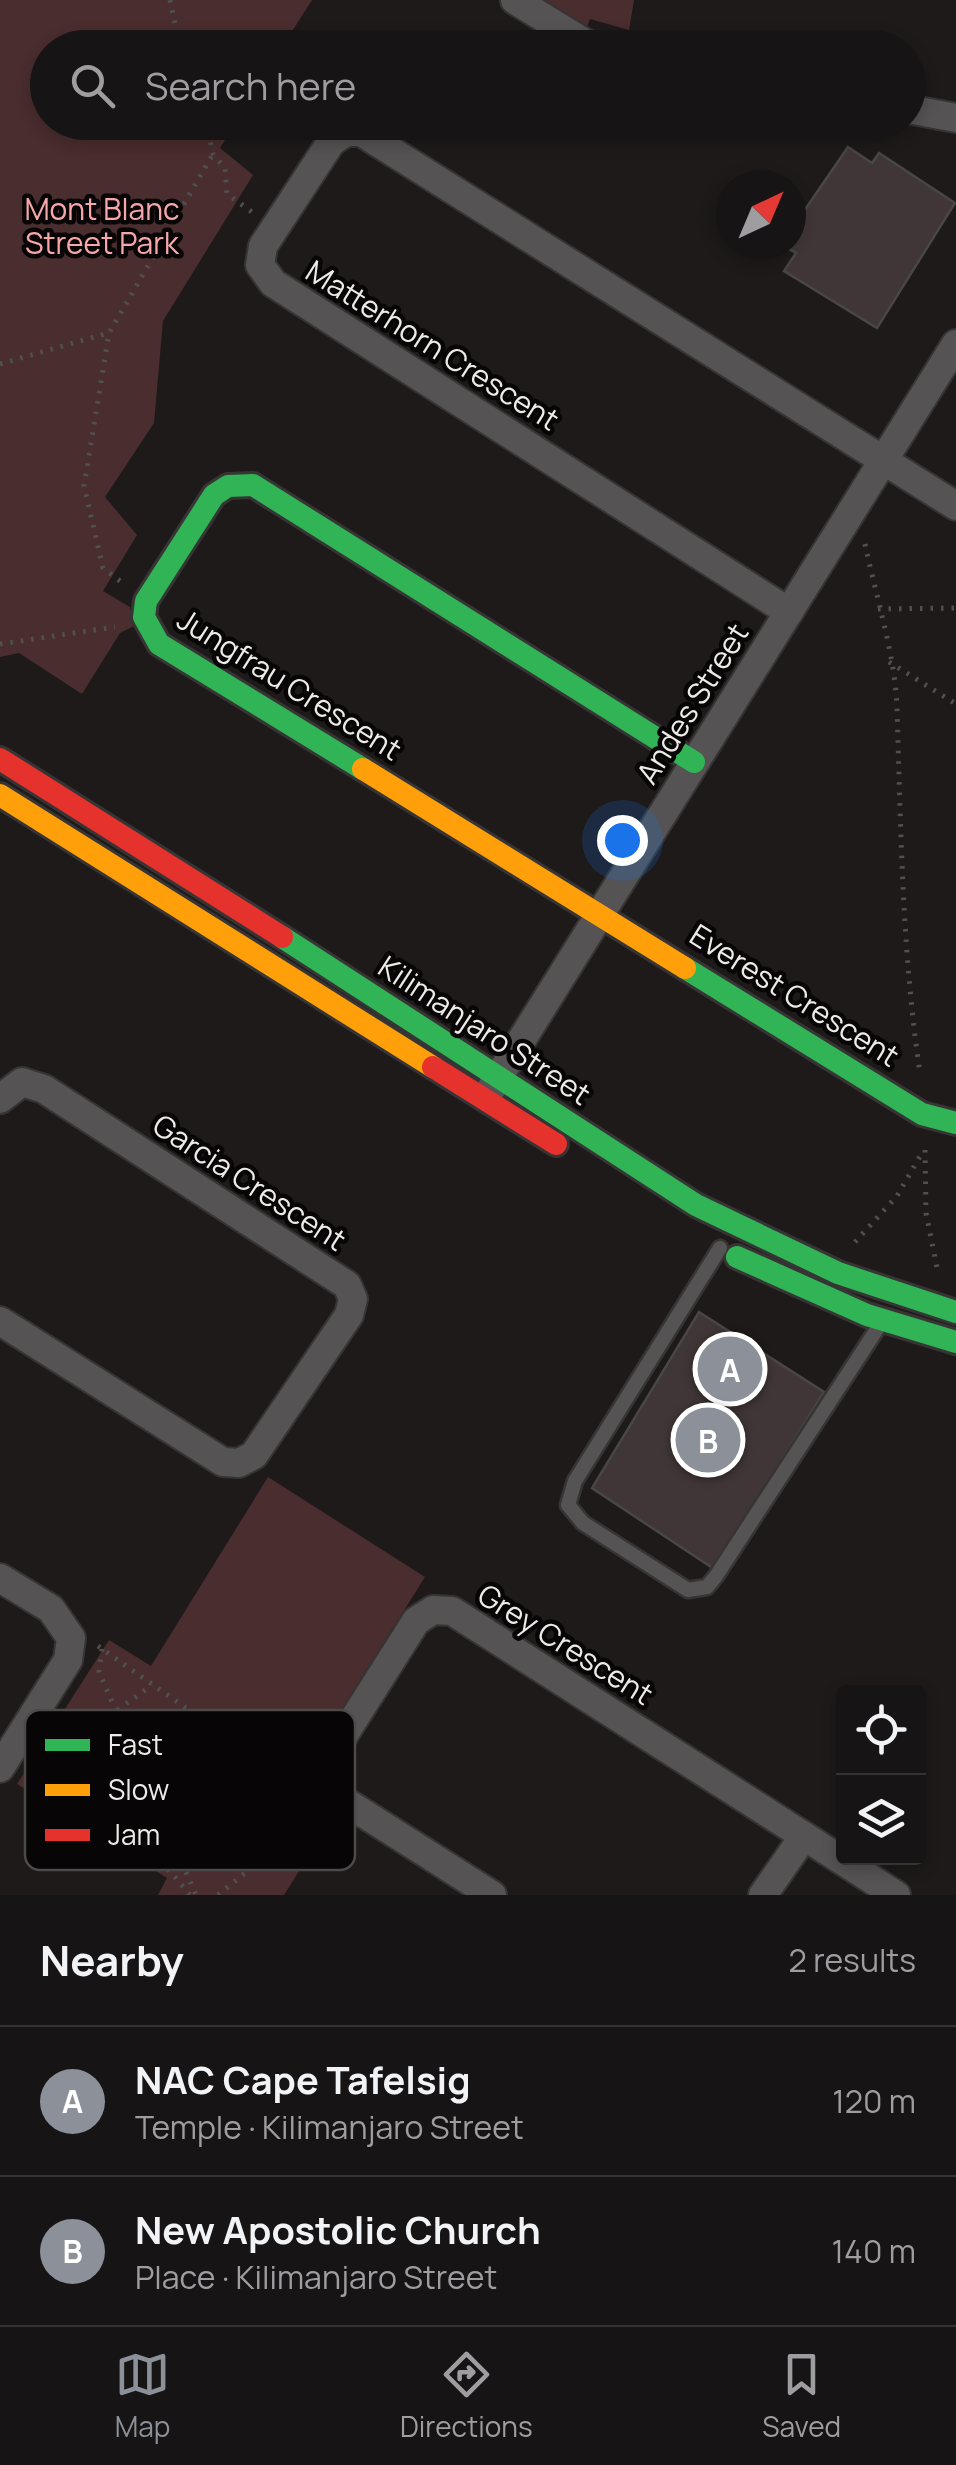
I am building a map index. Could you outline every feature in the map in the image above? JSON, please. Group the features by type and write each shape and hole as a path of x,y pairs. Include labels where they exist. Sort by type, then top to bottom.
{"street":[{"path":"515,0 564,30"},
{"path":"926,113 956,118"},
{"name":"Matterhorn Crescent","path":"334,140 263,246 260,266 272,284 789,612"},
{"name":"Matterhorn Crescent","path":"374,140 882,460"},
{"name":"Andes Street","path":"484,1099 956,344"},
{"path":"882,460 956,506"},
{"name":"Jungfrau Crescent","path":"601,914 159,644 145,609 214,495 228,486 253,485 694,762"},
{"name":"Kilimanjaro Street","path":"0,759 728,1223 857,1281 956,1312"},
{"name":"Kilimanjaro Street","path":"0,795 570,1153"},
{"name":"Everest Crescent","path":"601,914 922,1114 956,1124"},
{"name":"Garcia Crescent","path":"0,1099 22,1082 44,1089 347,1285 354,1299 349,1315 254,1454 239,1463 223,1462 0,1321"},
{"path":"695,1234 787,1282 883,1320 956,1342"},
{"path":"0,1578 63,1621 71,1638 68,1660 42,1710"},
{"name":"Grey Crescent","path":"355,1718 416,1622 427,1612 443,1609 896,1895"},
{"path":"11,1768 25,1741"},
{"path":"355,1808 492,1895"},
{"path":"764,1895 804,1836"}],"lane":[{"path":"720,1248 574,1481 568,1505 582,1523 688,1590 706,1587 716,1576 883,1320"}],"path":[{"path":"170,0 176,30"},
{"path":"210,140 213,154 225,168 226,194 275,228"},
{"path":"0,644 131,625 145,609 104,568 84,486 109,333 213,154"},
{"path":"0,364 109,333"},
{"path":"862,530 897,705 898,842 908,990 922,1087"},
{"path":"878,610 956,608"},
{"path":"889,662 956,704"},
{"path":"924,1134 926,1213 940,1283"},
{"path":"845,1257 897,1196 925,1147"},
{"path":"63,1621 189,1710"},
{"path":"102,1649 100,1672 116,1709 152,1684"},
{"path":"168,1870 193,1895"},
{"path":"183,1870 193,1895"},
{"path":"218,1895 249,1870"}],"green space":[{"name":"Mont Blanc Street Park","path":"0,0 312,0 293,30 30,30 30,140 225,140 220,148 253,175 163,321 154,423 105,497 137,535 103,591 130,607 134,626 120,633 82,694 19,653 0,657"},
{"path":"543,0 634,0 629,30 590,19 587,27"},
{"path":"268,1477 425,1577 341,1710 64,1710 109,1640 151,1666"},
{"path":"25,1771 25,1789 17,1784"},
{"path":"154,1870 300,1870 284,1895 158,1895 167,1878"}],"building":[{"path":"848,147 872,163 879,153 955,203 877,328 784,271 791,260 806,260 806,208"},
{"path":"699,1312 824,1392 714,1569 592,1488"}],"traffic: fast":[{"path":"363,769 159,644 144,617 146,601 214,495 228,486 253,485 694,762"},
{"path":"282,937 696,1205 838,1273 956,1312"},
{"path":"685,968 922,1114 956,1123"},
{"path":"737,1257 867,1315 956,1342"}],"traffic: slow":[{"path":"363,769 685,968"},
{"path":"0,795 433,1067"}],"traffic: jam":[{"path":"0,759 282,937"},
{"path":"433,1067 556,1144"}],"place":[{"name":"NAC Cape Tafelsig","path":"730,1369"},
{"name":"New Apostolic Church","path":"708,1440"}]}
